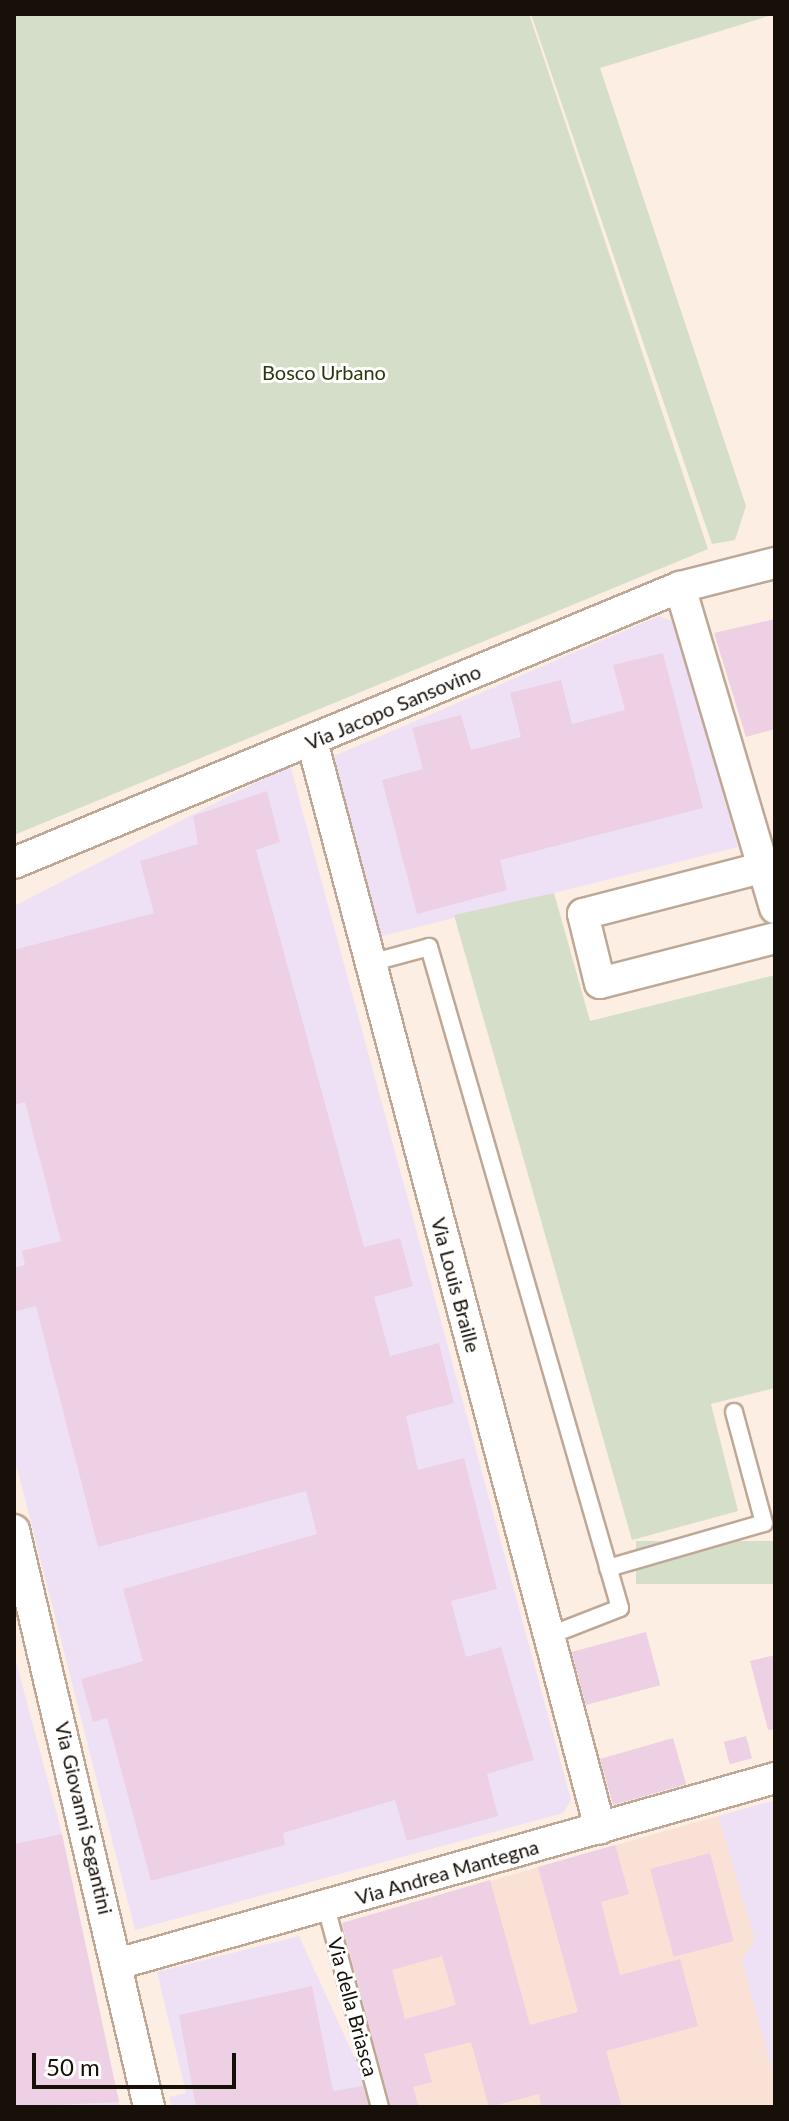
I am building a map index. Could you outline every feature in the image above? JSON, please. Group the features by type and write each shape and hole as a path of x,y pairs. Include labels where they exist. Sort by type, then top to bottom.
{"street":[{"name":"Via Jacopo Sansovino","path":"14,863 680,587 775,563"},
{"path":"680,587 763,820 765,867 775,908"},
{"name":"Via Louis Braille","path":"312,741 600,1828"},
{"path":"765,867 583,914 600,983 775,938"},
{"name":"Via Giovanni Segantini","path":"14,1530 149,2107"},
{"name":"Via Andrea Mantegna","path":"117,1964 775,1778"}],"lane":[{"path":"370,963 429,947 620,1608 548,1636"},
{"path":"608,1568 764,1523 734,1412"},
{"name":"Via della Briasca","path":"326,1907 380,2107"}],"shaded area":[{"path":"659,616 676,623 738,847 378,937 332,757"},
{"path":"290,765 571,1800 563,1813 135,1930 14,1456 14,906"},
{"path":"14,1654 62,1834 120,2107 14,2107"},
{"path":"775,1800 775,2080 742,1962 755,1939 718,1816"},
{"path":"718,1816 755,1939 742,1962 775,2080 775,2107 390,2107 339,1924"},
{"path":"299,1936 357,2063 370,2107 172,2107 169,2097 186,2093 157,1972"}],"green space":[{"name":"Bosco Urbano","path":"14,14 529,14 708,549 14,835"},
{"path":"531,14 775,14 600,68 746,506 735,540 712,544"},
{"path":"554,893 590,1021 775,975 775,1388 711,1404 738,1511 632,1540 454,915"},
{"path":"636,1541 775,1541 775,1584 636,1584"}],"building":[{"path":"775,619 775,729 746,737 714,633"},
{"path":"663,653 703,808 500,860 507,890 417,914 382,780 423,769 412,728 461,715 471,750 521,737 510,693 561,680 572,724 625,710 613,665"},
{"path":"267,791 280,842 256,850 364,1247 400,1238 413,1286 374,1297 390,1356 439,1343 454,1403 406,1416 418,1470 464,1458 497,1589 451,1601 466,1657 501,1647 534,1760 487,1774 498,1816 407,1841 395,1800 283,1833 285,1845 151,1881 107,1718 93,1722 81,1679 143,1661 123,1589 317,1534 306,1491 98,1547 36,1306 14,1312 14,1268 25,1265 22,1251 61,1241 25,1102 14,1105 14,950 154,913 140,861 198,844 193,816"},
{"path":"646,1632 660,1685 586,1705 572,1652"},
{"path":"775,1655 775,1729 768,1730 750,1661"},
{"path":"746,1736 752,1758 730,1764 724,1742"},
{"path":"673,1738 686,1784 613,1805 600,1759"},
{"path":"62,1834 119,2102 14,2107 14,1844"},
{"path":"615,1845 629,1894 601,1902 620,1975 680,1959 698,2026 606,2051 622,2107 541,2107 539,2094 489,2107 471,2042 424,2054 432,2082 413,2087 419,2107 391,2107 342,1923 490,1880 530,2025 578,2012 538,1867","holes":["442,1956 456,2005 405,2019 392,1970"]},
{"path":"710,1853 734,1941 674,1957 650,1869"},
{"path":"312,1986 333,2091 363,2086 369,2107 196,2107 179,2015"}]}
